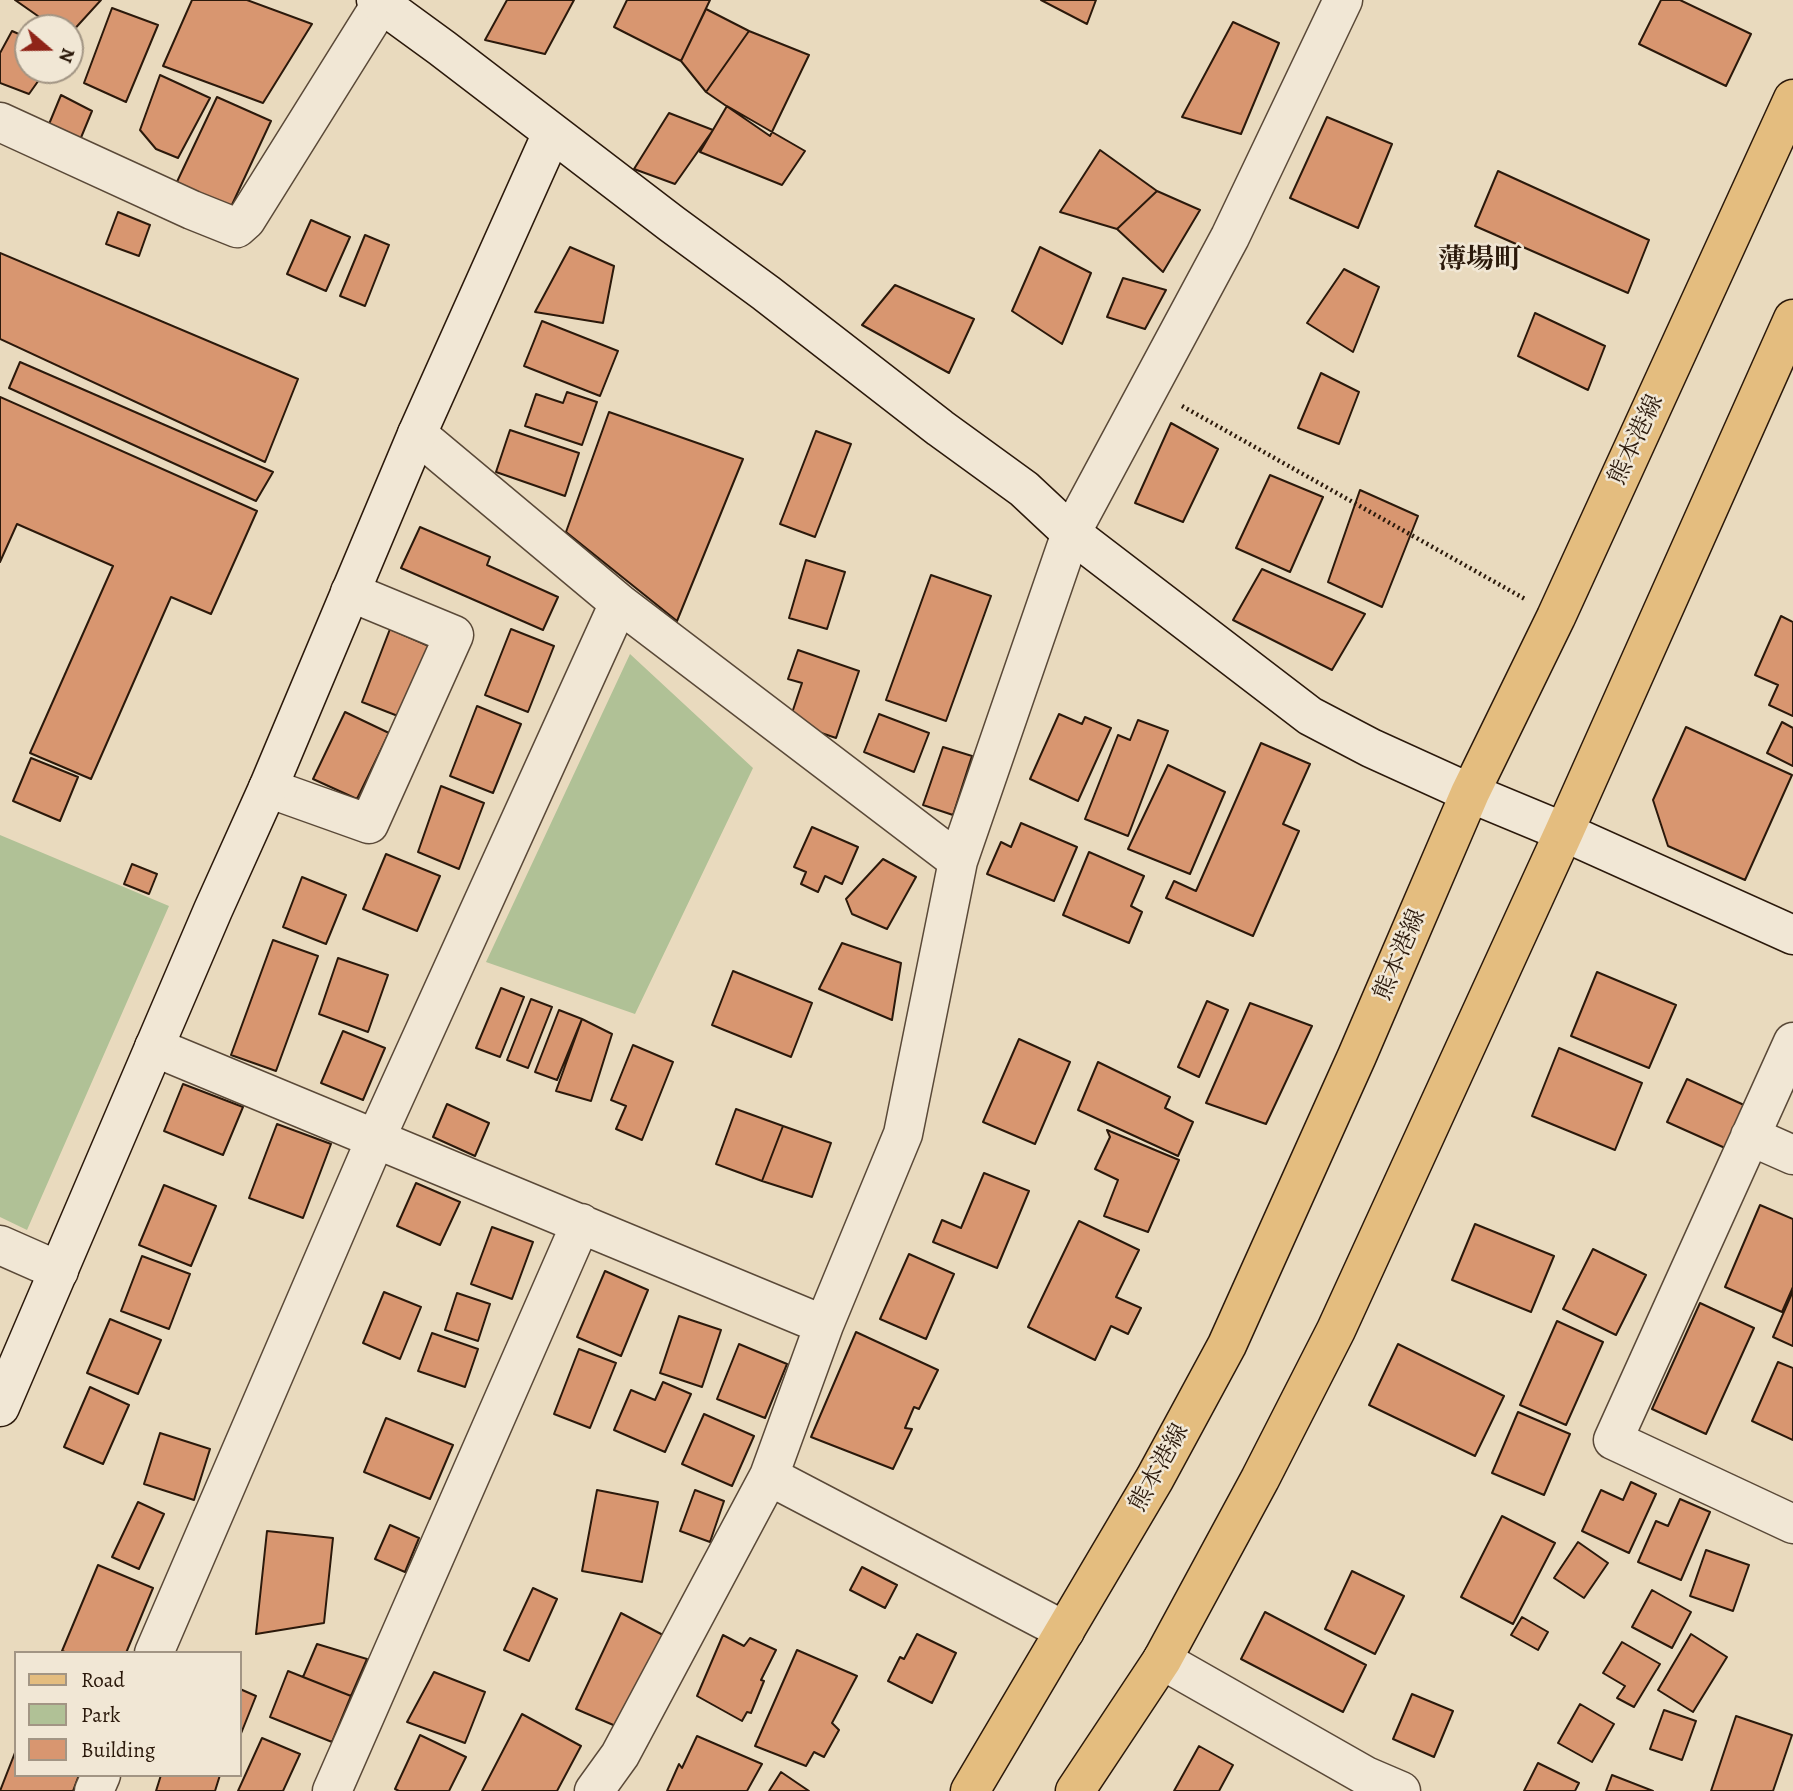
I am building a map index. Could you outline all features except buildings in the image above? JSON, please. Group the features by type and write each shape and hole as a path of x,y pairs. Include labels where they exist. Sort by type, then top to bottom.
{"main road":[{"name":"熊本港線","path":"970,1791 1156,1478 1227,1345 1357,1056 1470,793 1556,617 1793,99"},
{"path":"1075,1791 1162,1660 1260,1479 1336,1329 1564,832 1793,319"}],"street":[{"path":"594,1791 620,1755 769,1476 824,1325 903,1134 958,861 1071,533 1230,237 1343,0"},
{"path":"0,122 237,228 246,220 378,2 1024,489 1071,533 1310,716 1371,748 1793,936"},
{"path":"0,1407 268,788 417,434 552,133"},
{"path":"417,434 619,603 958,861"},
{"path":"268,788 369,824 454,635 350,592"},
{"path":"155,1651 376,1138 619,603"},
{"path":"1792,1519 1612,1440 1793,1042"},
{"path":"155,1047 824,1325"},
{"path":"1750,1136 1793,1155"},
{"path":"332,1791 581,1223"},
{"path":"0,1245 58,1271"},
{"path":"769,1476 1065,1631"},
{"path":"1162,1660 1366,1776 1401,1791"}],"path":[{"path":"1149,387 1556,617"}],"green space":[{"path":"630,654 753,768 635,1014 486,962"},
{"path":"0,835 169,906 27,1230 0,1217"}],"district":[{"name":"薄場町","path":"1480,261"}]}
